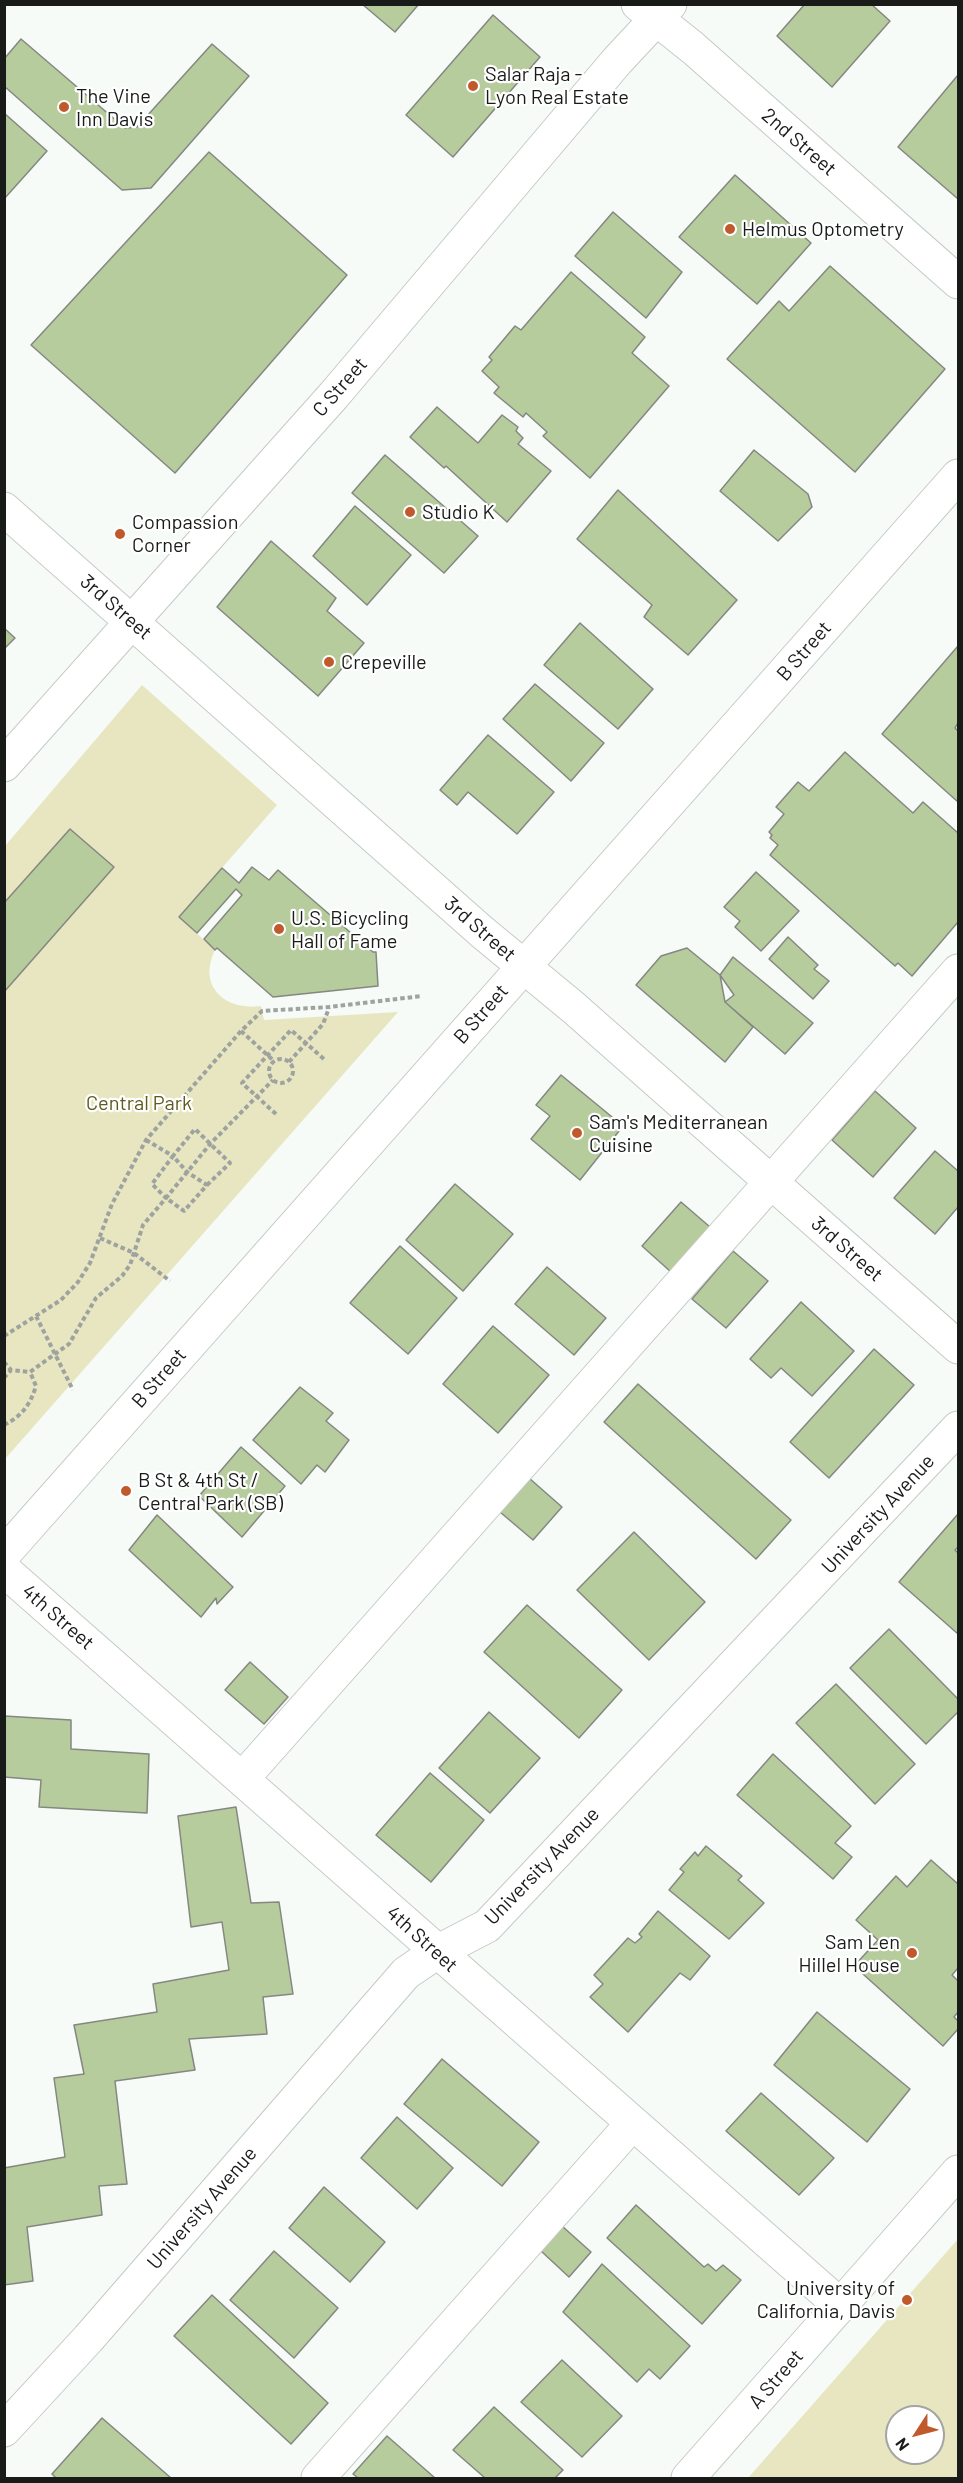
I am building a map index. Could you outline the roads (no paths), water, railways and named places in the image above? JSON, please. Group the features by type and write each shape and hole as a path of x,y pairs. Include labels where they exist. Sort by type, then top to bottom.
{"street":[{"name":"2nd Street","path":"654,9 693,48 958,282"},
{"name":"C Street","path":"4,765 334,395 617,62 654,9"},
{"name":"B Street","path":"4,1554 958,476"},
{"name":"3rd Street","path":"4,509 958,1347"},
{"path":"242,1779 958,971"},
{"name":"University Avenue","path":"4,2430 88,2340 406,1973 437,1952 487,1926 958,1428"},
{"name":"4th Street","path":"4,1570 841,2306"},
{"path":"318,2478 632,2124"},
{"name":"A Street","path":"688,2478 958,2172"}],"place":[{"name":"Salar Raja - Lyon Real Estate","path":"473,86"},
{"name":"The Vine Inn Davis","path":"64,107"},
{"name":"Helmus Optometry","path":"730,229"},
{"name":"Studio K","path":"410,512"},
{"name":"Compassion Corner","path":"120,534"},
{"name":"Crepeville","path":"329,662"},
{"name":"U.S. Bicycling Hall of Fame","path":"279,929"},
{"name":"Sam's Mediterranean Cuisine","path":"577,1133"},
{"name":"B St & 4th St / Central Park (SB)","path":"126,1491"},
{"name":"Sam Len Hillel House","path":"912,1953"},
{"name":"University of California, Davis","path":"907,2300"}],"park label":[{"name":"Central Park","path":"139,1103"}]}
